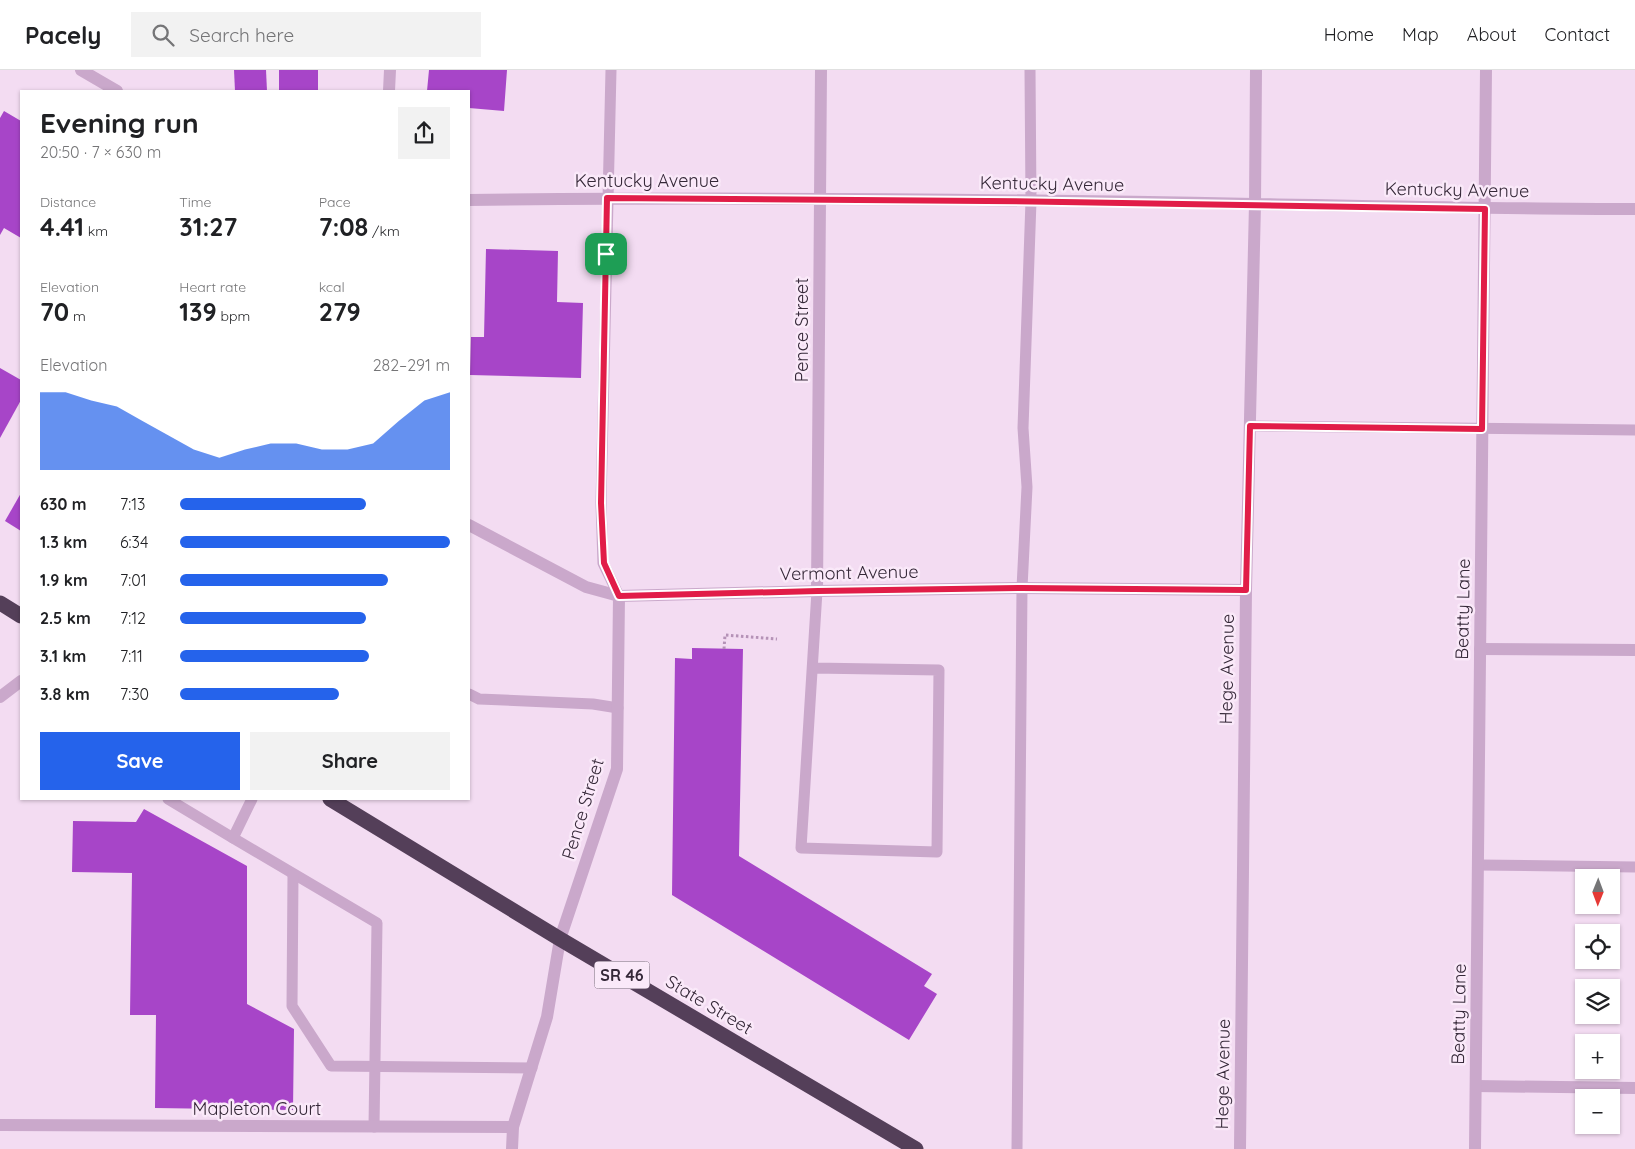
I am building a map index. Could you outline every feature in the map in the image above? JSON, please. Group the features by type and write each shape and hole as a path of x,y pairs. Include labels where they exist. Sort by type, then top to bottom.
{"highway":[{"path":"0,604 20,615"},
{"name":"State Street","path":"332,800 560,939 916,1149"}],"street":[{"path":"81,70 115,90"},
{"path":"389,90 390,70"},
{"name":"Pence Street","path":"818,591 821,70"},
{"name":"Hege Avenue","path":"1240,1149 1246,590 1255,204 1256,70"},
{"name":"Beatty Lane","path":"1475,1149 1486,70"},
{"name":"Kentucky Avenue","path":"470,200 820,198 1485,209 1635,209"},
{"name":"Vermont Avenue","path":"470,526 586,587 619,596 1022,588 1246,590"},
{"name":"Pence Street","path":"512,1149 513,1127 547,1017 560,939 617,769 619,596"},
{"path":"1480,649 1635,650"},
{"path":"0,696 20,682"},
{"path":"1476,1086 1635,1088"},
{"name":"Mapleton Court","path":"0,1125 513,1127"}],"lane":[{"path":"611,70 601,503 604,563 619,596"},
{"path":"1017,1149 1022,588 1027,487 1023,428 1031,201 1030,70"},
{"path":"1250,426 1635,430"},
{"path":"813,668 939,670 937,852 801,848 818,591"},
{"path":"470,694 479,699 593,704 618,708"},
{"path":"170,800 293,875 377,923 374,1127"},
{"path":"232,838 251,800"},
{"path":"1478,865 1635,867"},
{"path":"293,875 292,1006 332,1066 532,1068"}],"path":[{"path":"724,648 725,635 777,639"}],"building":[{"path":"234,70 266,70 267,90 235,90"},
{"path":"279,70 318,70 318,90 279,90"},
{"path":"429,70 507,70 504,111 470,108 470,90 427,90"},
{"path":"4,111 20,120 20,237 4,228 0,235 0,118"},
{"path":"486,249 558,251 557,302 583,303 581,378 470,375 471,337 484,337"},
{"path":"0,368 20,379 20,402 0,438"},
{"path":"20,495 20,530 5,521"},
{"path":"692,648 743,649 739,856 932,974 924,986 937,994 909,1040 672,895 675,658 692,659"},
{"path":"144,809 247,866 247,1004 294,1029 293,1110 155,1108 156,1015 130,1015 132,873 72,872 73,821 136,822"}],"route":[{"path":"607,198 820,198 1485,209 1482,429 1250,426 1246,590 1022,588 619,596 604,563 601,503 606,254 607,198"}]}
